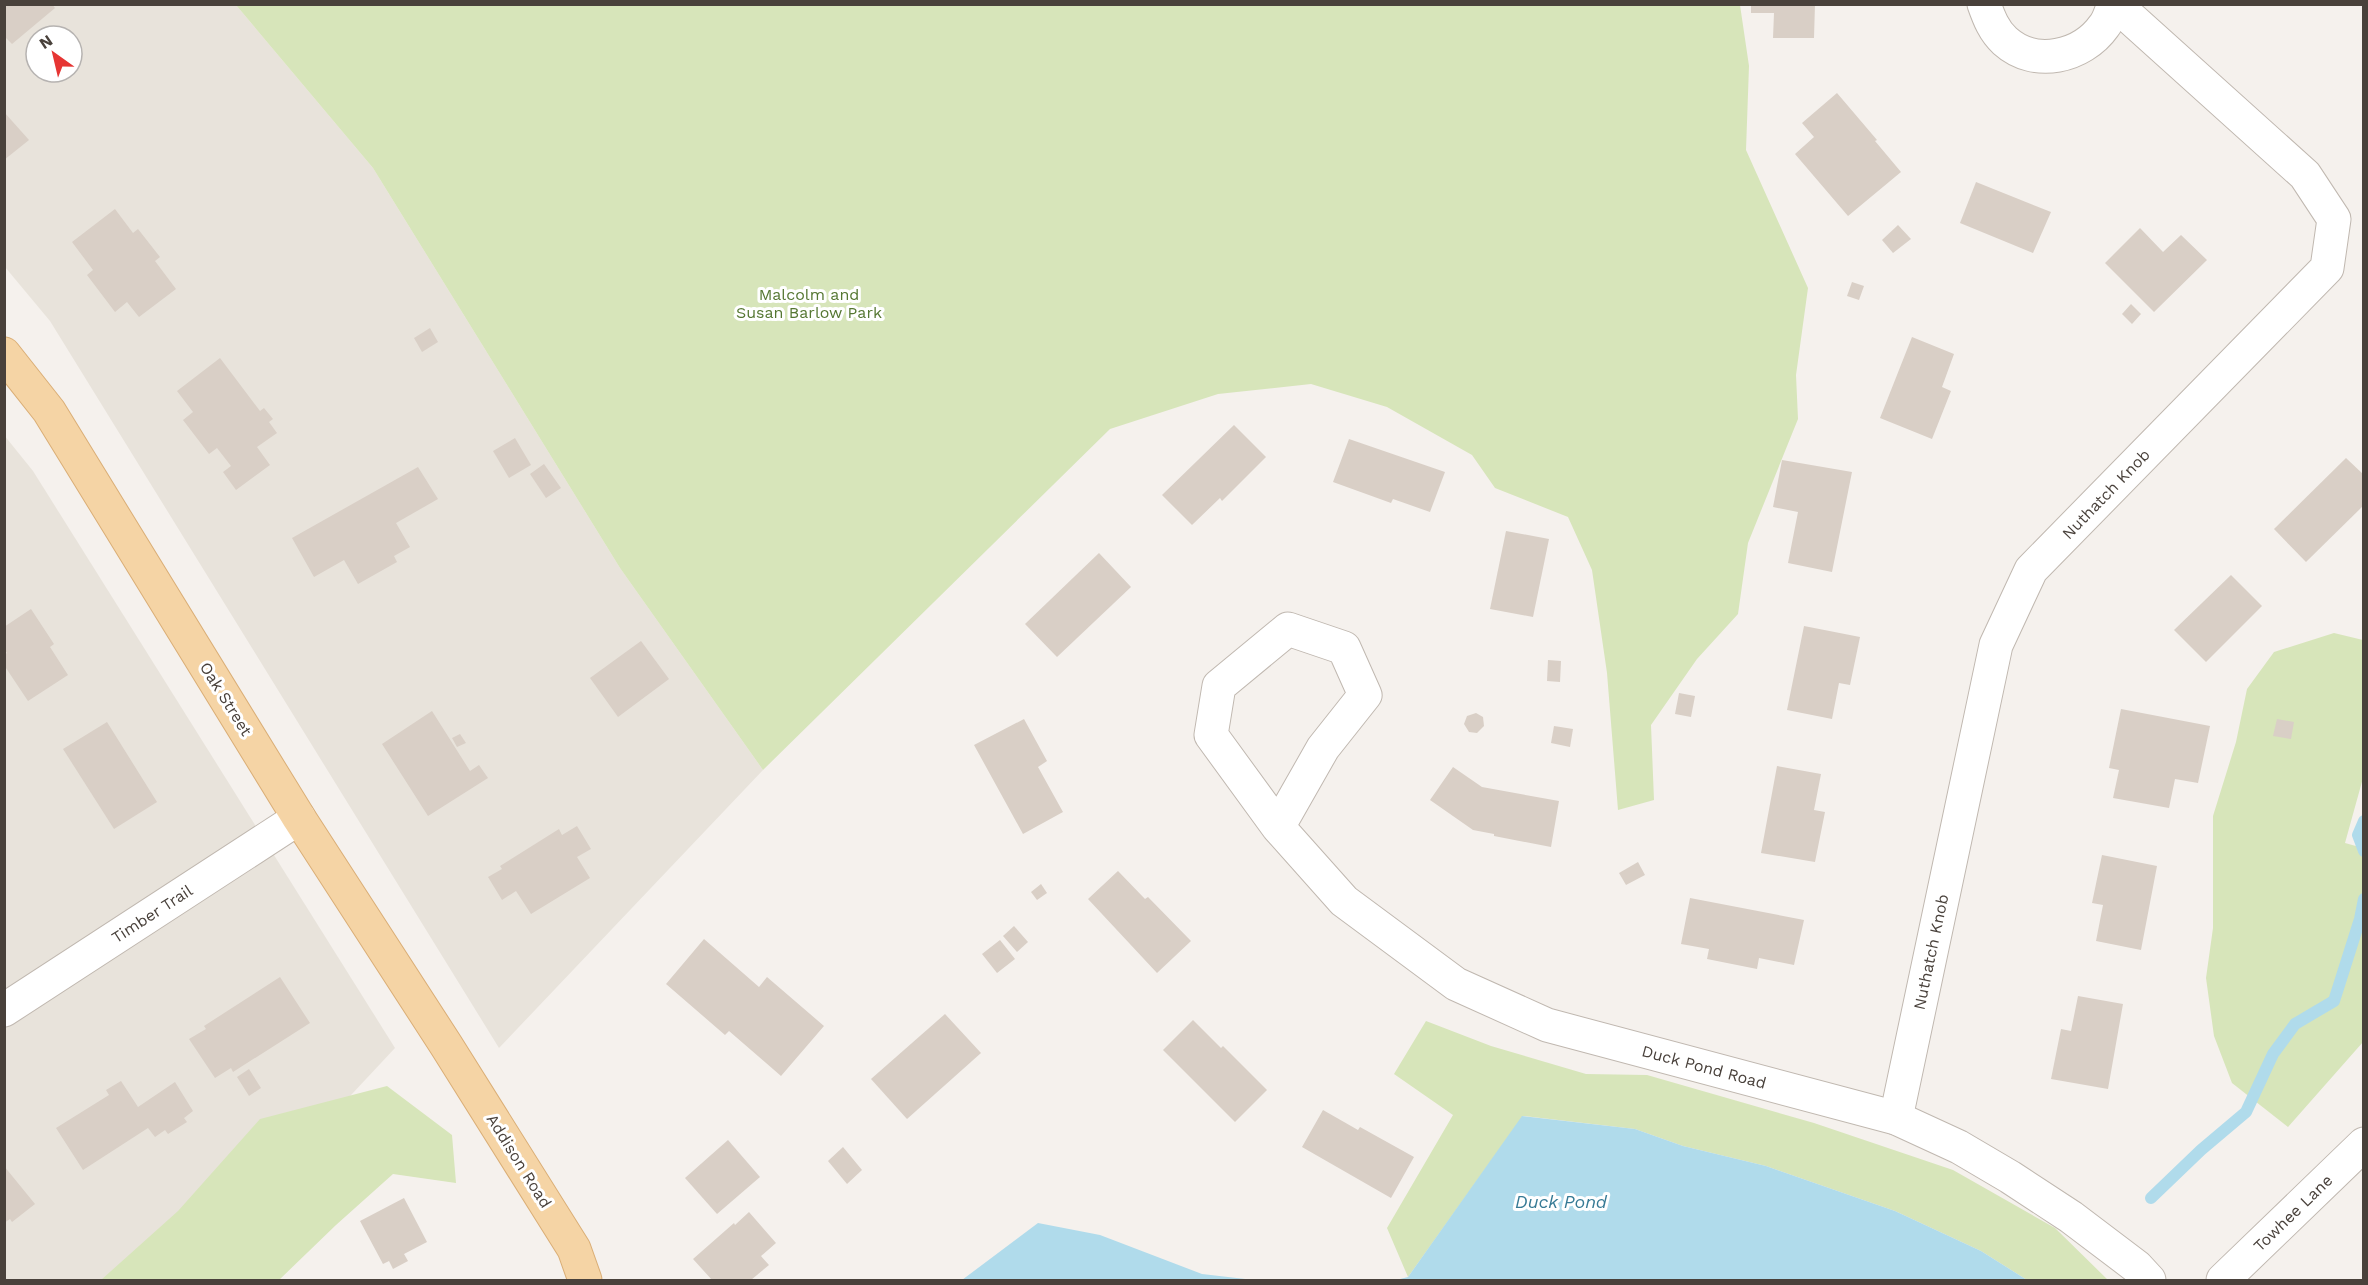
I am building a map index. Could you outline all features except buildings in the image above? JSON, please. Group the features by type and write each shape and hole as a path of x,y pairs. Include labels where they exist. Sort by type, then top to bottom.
{"main road":[{"name":"Oak Street","path":"4,354 50,411 299,818 446,1045"},
{"name":"Addison Road","path":"446,1045 574,1249 585,1281"}],"street":[{"name":"Nuthatch Knob","path":"1896,1118 1996,645 2031,570 2327,268 2334,219 2305,175 2114,4 2106,25 2090,42 2070,53 2048,57 2025,53 2006,41 1991,24 1984,4"},
{"name":"Duck Pond Road","path":"1278,827 1323,748 1365,695 1344,648 1288,629 1219,686 1211,735 1278,827 1344,901 1456,984 1547,1025 1896,1118 1959,1148 2010,1177 2071,1217 2137,1267 2149,1281"},
{"name":"Timber Trail","path":"4,1010 299,818"},
{"name":"Towhee Lane","path":"2223,1281 2364,1144"}],"shaded area":[{"path":"4,5 236,5 373,168 620,568 763,770 499,1048 50,321 5,267"},
{"path":"4,435 33,471 395,1048 178,1280 5,1280"}],"green space":[{"name":"Malcolm and Susan Barlow Park","path":"236,5 1740,5 1749,66 1746,150 1808,288 1796,375 1798,419 1748,543 1738,614 1697,659 1651,725 1654,800 1618,810 1607,673 1592,570 1568,517 1495,488 1472,455 1387,407 1311,384 1218,394 1110,429 763,770 620,568 373,168"},
{"path":"2334,633 2363,640 2363,778 2345,843 2363,848 2363,1042 2288,1127 2232,1083 2214,1036 2206,978 2213,928 2213,816 2236,742 2247,689 2274,652"},
{"path":"1426,1021 1491,1046 1586,1074 1647,1075 1814,1123 1953,1170 2055,1228 2108,1280 2027,1280 1981,1251 1895,1211 1766,1166 1683,1146 1635,1129 1523,1116 1408,1277 1387,1228 1453,1115 1394,1074"},
{"path":"387,1086 452,1135 456,1183 393,1174 279,1280 101,1280 178,1211 260,1119"}],"water":[{"name":"Duck Pond","path":"1522,1116 1635,1129 1683,1146 1766,1166 1895,1211 1981,1251 2027,1280 1396,1280 1408,1277"},
{"path":"1038,1223 1100,1235 1202,1274 1254,1280 962,1280"}],"waterway":[{"path":"2364,821 2358,835 2364,851"},
{"path":"2151,1198 2201,1150 2246,1112 2273,1054 2295,1024 2334,1001 2360,919 2364,899"}]}
